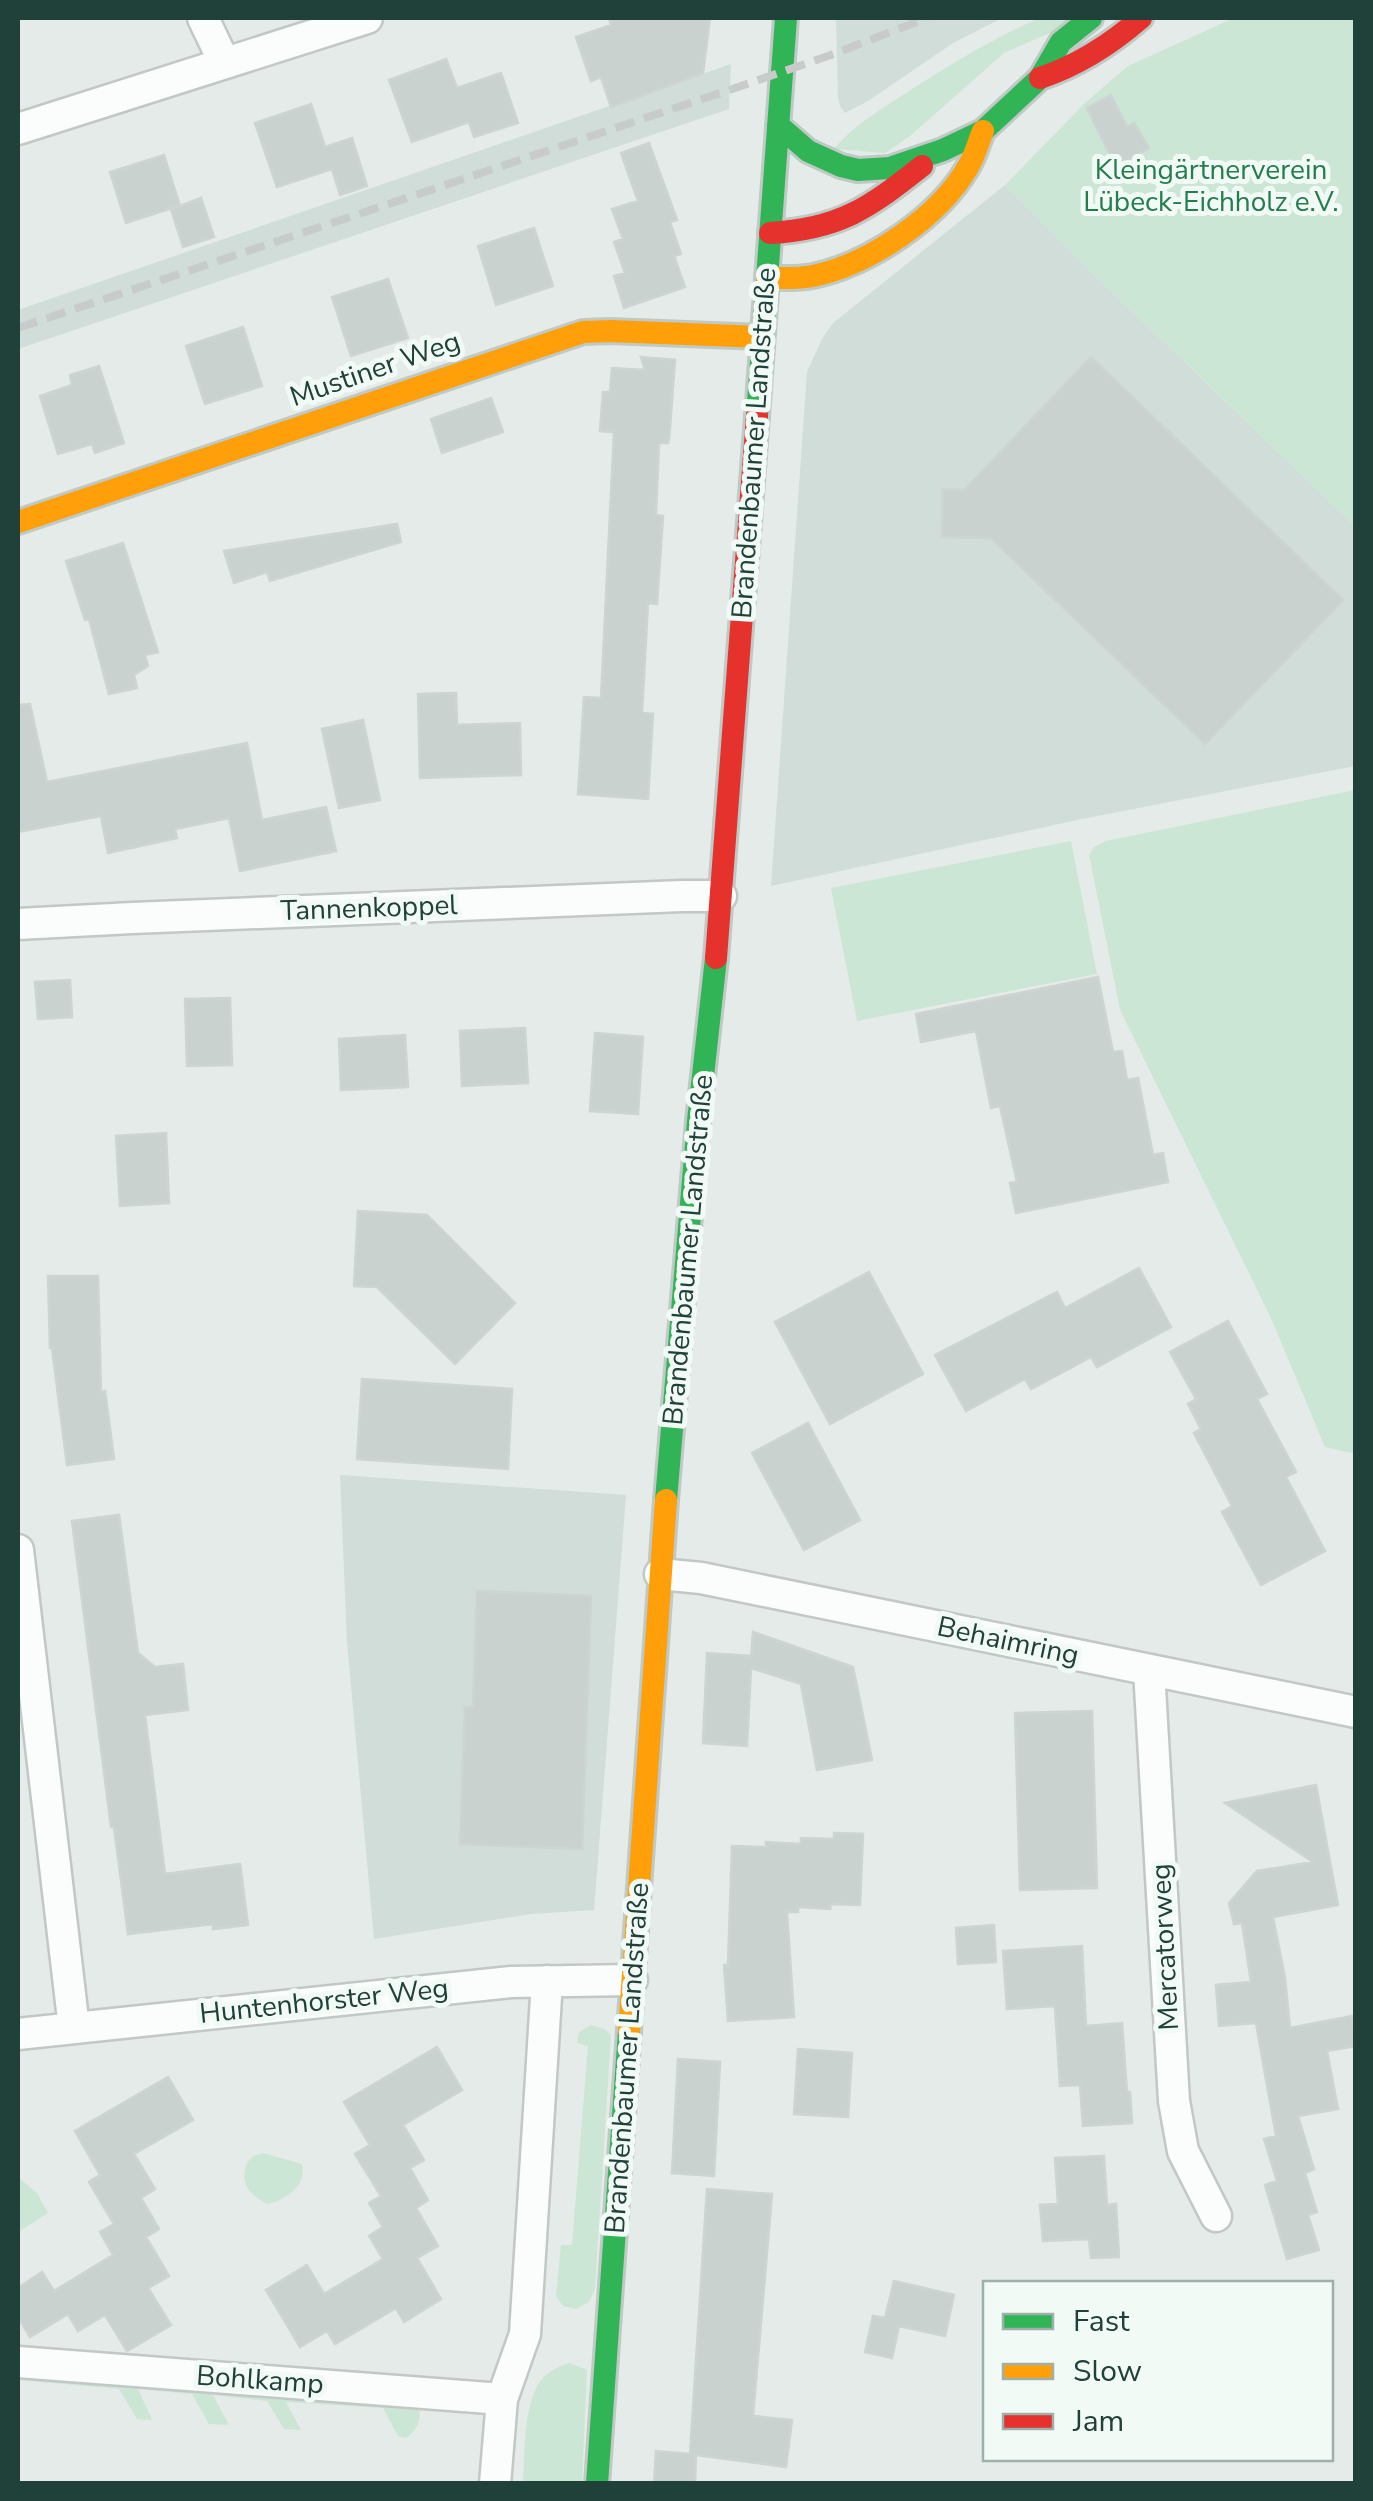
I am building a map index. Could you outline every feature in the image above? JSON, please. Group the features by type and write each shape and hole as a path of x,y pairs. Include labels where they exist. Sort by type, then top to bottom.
{"main road":[{"name":"Brandenbaumer Landstraße","path":"597,2484 674,1387 721,896 786,18"},
{"path":"778,124 808,151 858,170 890,168 944,150 983,131 1040,78 1061,42 1091,18"},
{"path":"1040,78 1092,57 1141,18"},
{"path":"767,278 818,275 884,245 951,190 969,165 983,131"},
{"path":"770,232 809,231 841,221 870,206 944,150"},
{"name":"Mustiner Weg","path":"18,522 583,332 762,337"}],"street":[{"path":"203,18 224,62"},
{"path":"18,129 367,18"},
{"name":"Tannenkoppel","path":"18,924 721,896"},
{"path":"18,1550 74,2028"},
{"name":"Behaimring","path":"660,1574 720,1582 1356,1712"},
{"name":"Mercatorweg","path":"1149,1670 1174,2101 1183,2151 1216,2216"},
{"name":"Huntenhorster Weg","path":"18,2034 512,1982 632,1980"},
{"path":"495,2484 502,2399 525,2334 547,1981"},
{"name":"Bohlkamp","path":"18,2362 502,2399"}],"shaded area":[{"path":"836,18 1002,18 953,43 845,113 838,98"},
{"path":"731,64 729,109 18,349 18,310"},
{"path":"1005,185 1355,526 1355,766 1082,819 771,886 807,372 833,323"},
{"path":"340,1475 626,1495 594,1910 531,1914 374,1939 347,1642"}],"green space":[{"path":"1040,18 1074,18 1004,53 910,136 885,153 834,149 869,117 925,81"},
{"name":"Kleingärtnerverein Lübeck-Eichholz e.V.","path":"1234,18 1355,18 1355,526 1005,185 1086,102 1128,66"},
{"path":"1356,790 1355,1454 1325,1447 1271,1318 1120,1010 1089,855 1106,841"},
{"path":"1071,841 1097,974 857,1021 831,888"},
{"path":"591,2025 611,2035 595,2288 589,2302 576,2309 563,2306 556,2296 561,2245 572,2245 588,2046 577,2043 579,2032"},
{"path":"263,2153 302,2164 303,2172 294,2191 267,2204 249,2190 244,2176 249,2160"},
{"path":"18,2177 37,2193 48,2213 18,2232"},
{"path":"569,2363 587,2370 582,2483 523,2484 532,2397 543,2378"},
{"path":"18,2373 418,2406 419,2420 406,2438 398,2436 383,2408 286,2402 301,2430 284,2429 267,2401 213,2395 229,2425 209,2424 192,2394 138,2389 152,2420 137,2419 119,2389 18,2380"}],"building":[{"path":"609,18 710,18 703,73 611,107 601,77 591,81 576,37 611,25"},
{"path":"446,59 457,88 501,73 518,123 474,137 469,122 412,142 389,80"},
{"path":"1111,95 1127,127 1134,123 1149,148 1116,167 1087,108"},
{"path":"311,104 325,147 352,138 367,186 340,195 332,169 277,187 255,123"},
{"path":"649,143 677,220 670,222 681,254 674,256 685,287 624,308 614,276 625,273 614,242 623,239 612,209 638,201 621,153"},
{"path":"164,155 180,206 201,198 214,237 183,247 171,209 178,206 126,223 110,172"},
{"path":"534,228 553,286 496,305 478,246"},
{"path":"388,279 408,338 351,356 332,297"},
{"path":"243,327 262,386 205,404 186,346"},
{"path":"641,357 675,360 669,441 668,438 668,443 659,443 656,515 663,516 657,604 648,603 642,713 653,714 648,799 578,794 584,697 601,698 614,432 600,431 603,392 610,392 612,368 645,370"},
{"path":"1091,357 1343,600 1205,744 991,538 942,537 943,489 964,490"},
{"path":"99,366 124,443 95,453 92,444 58,454 40,396 72,385 70,375"},
{"path":"491,398 503,432 442,453 431,419"},
{"path":"397,524 401,542 270,581 267,572 234,583 224,551"},
{"path":"123,543 158,652 145,655 148,666 134,675 137,688 109,694 89,619 85,620 66,561"},
{"path":"456,693 457,725 520,723 521,775 420,778 418,694"},
{"path":"30,704 47,782 247,743 262,820 326,807 336,851 240,871 229,818 175,829 177,838 108,853 101,816 18,832 18,705"},
{"path":"363,720 380,800 339,808 322,729"},
{"path":"1098,977 1113,1052 1122,1051 1127,1080 1138,1078 1153,1155 1163,1153 1168,1182 1016,1213 1010,1183 1017,1182 1000,1106 991,1108 976,1031 921,1042 916,1014"},
{"path":"70,980 72,1017 38,1019 35,982"},
{"path":"230,998 232,1065 187,1066 185,999"},
{"path":"525,1028 528,1083 462,1086 460,1031"},
{"path":"595,1033 643,1037 638,1114 590,1111"},
{"path":"405,1035 408,1087 341,1090 339,1039"},
{"path":"166,1133 169,1203 120,1206 116,1136"},
{"path":"358,1211 427,1215 515,1303 455,1364 377,1287 354,1286"},
{"path":"1139,1268 1171,1327 1097,1367 1091,1357 1031,1389 1025,1379 966,1411 935,1355 1057,1292 1065,1308"},
{"path":"869,1272 923,1374 830,1424 775,1322"},
{"path":"48,1276 98,1276 101,1392 105,1391 114,1459 67,1465 50,1348"},
{"path":"1228,1321 1267,1394 1257,1399 1296,1472 1286,1477 1325,1551 1261,1585 1222,1512 1232,1506 1194,1433 1201,1429 1188,1404 1196,1399 1170,1352"},
{"path":"362,1379 512,1389 508,1469 357,1459"},
{"path":"808,1423 860,1520 804,1550 752,1453"},
{"path":"119,1515 138,1653 155,1667 183,1664 188,1710 145,1715 165,1874 240,1864 248,1925 213,1929 213,1924 128,1934 72,1521"},
{"path":"477,1591 591,1596 582,1849 460,1844 465,1707 473,1707"},
{"path":"753,1632 853,1667 872,1760 817,1770 801,1684 751,1668 747,1746 703,1743 707,1653 751,1659"},
{"path":"1092,1711 1097,1888 1020,1890 1015,1713"},
{"path":"1316,1785 1338,1905 1273,1917 1290,2028 1352,2016 1356,2046 1327,2051 1338,2109 1298,2116 1314,2169 1305,2173 1317,2212 1308,2215 1319,2250 1287,2259 1265,2185 1277,2181 1264,2139 1276,2136 1256,2023 1219,2026 1216,1985 1251,1982 1242,1923 1234,1924 1229,1903 1257,1871 1313,1862 1225,1803"},
{"path":"834,1833 863,1834 860,1905 831,1904 830,1909 798,1907 798,1912 787,1912 794,2017 728,2021 724,1965 728,1965 732,1846 766,1847 766,1842 801,1844 801,1838 834,1839"},
{"path":"994,1925 996,1962 958,1964 956,1928"},
{"path":"1082,1946 1086,2026 1122,2023 1132,2123 1083,2126 1080,2085 1060,2086 1055,2006 1007,2009 1003,1951"},
{"path":"437,2047 462,2090 403,2125 424,2160 410,2168 428,2200 416,2208 438,2246 417,2258 441,2299 404,2322 396,2308 335,2344 327,2331 300,2347 266,2290 307,2265 324,2294 383,2259 369,2236 383,2227 369,2203 381,2196 355,2154 370,2145 344,2102"},
{"path":"798,2049 852,2053 848,2117 794,2114"},
{"path":"678,2059 720,2062 714,2176 672,2173"},
{"path":"168,2077 193,2120 134,2154 155,2189 141,2198 159,2229 146,2237 169,2276 148,2288 171,2325 127,2351 105,2315 78,2331 68,2314 30,2337 18,2317 18,2288 42,2272 54,2291 113,2255 100,2232 114,2224 89,2182 100,2175 75,2131"},
{"path":"1104,2156 1107,2205 1116,2204 1119,2257 1091,2258 1089,2239 1043,2241 1040,2205 1058,2204 1055,2158"},
{"path":"707,2189 772,2194 753,2416 792,2420 786,2467 696,2455 695,2484 654,2484 656,2451 690,2454"},
{"path":"894,2281 954,2295 945,2336 899,2326 892,2358 865,2352 873,2316 885,2318"}],"railway":[{"path":"18,328 741,86 927,18"}],"traffic: fast":[{"path":"757,416 786,18"},
{"path":"778,125 808,151 858,170 890,168 943,150 983,131 1040,78 1061,42 1091,18"},
{"path":"666,1500 716,958"},
{"path":"597,2484 629,2031"}],"traffic: slow":[{"path":"767,278 807,277 835,270 901,236 955,186 983,131"},
{"path":"18,522 583,332 762,337"},
{"path":"629,2031 666,1500"}],"traffic: jam":[{"path":"1040,78 1094,53 1141,18"},
{"path":"770,233 816,227 852,214 922,166"},
{"path":"716,958 757,416"}]}
